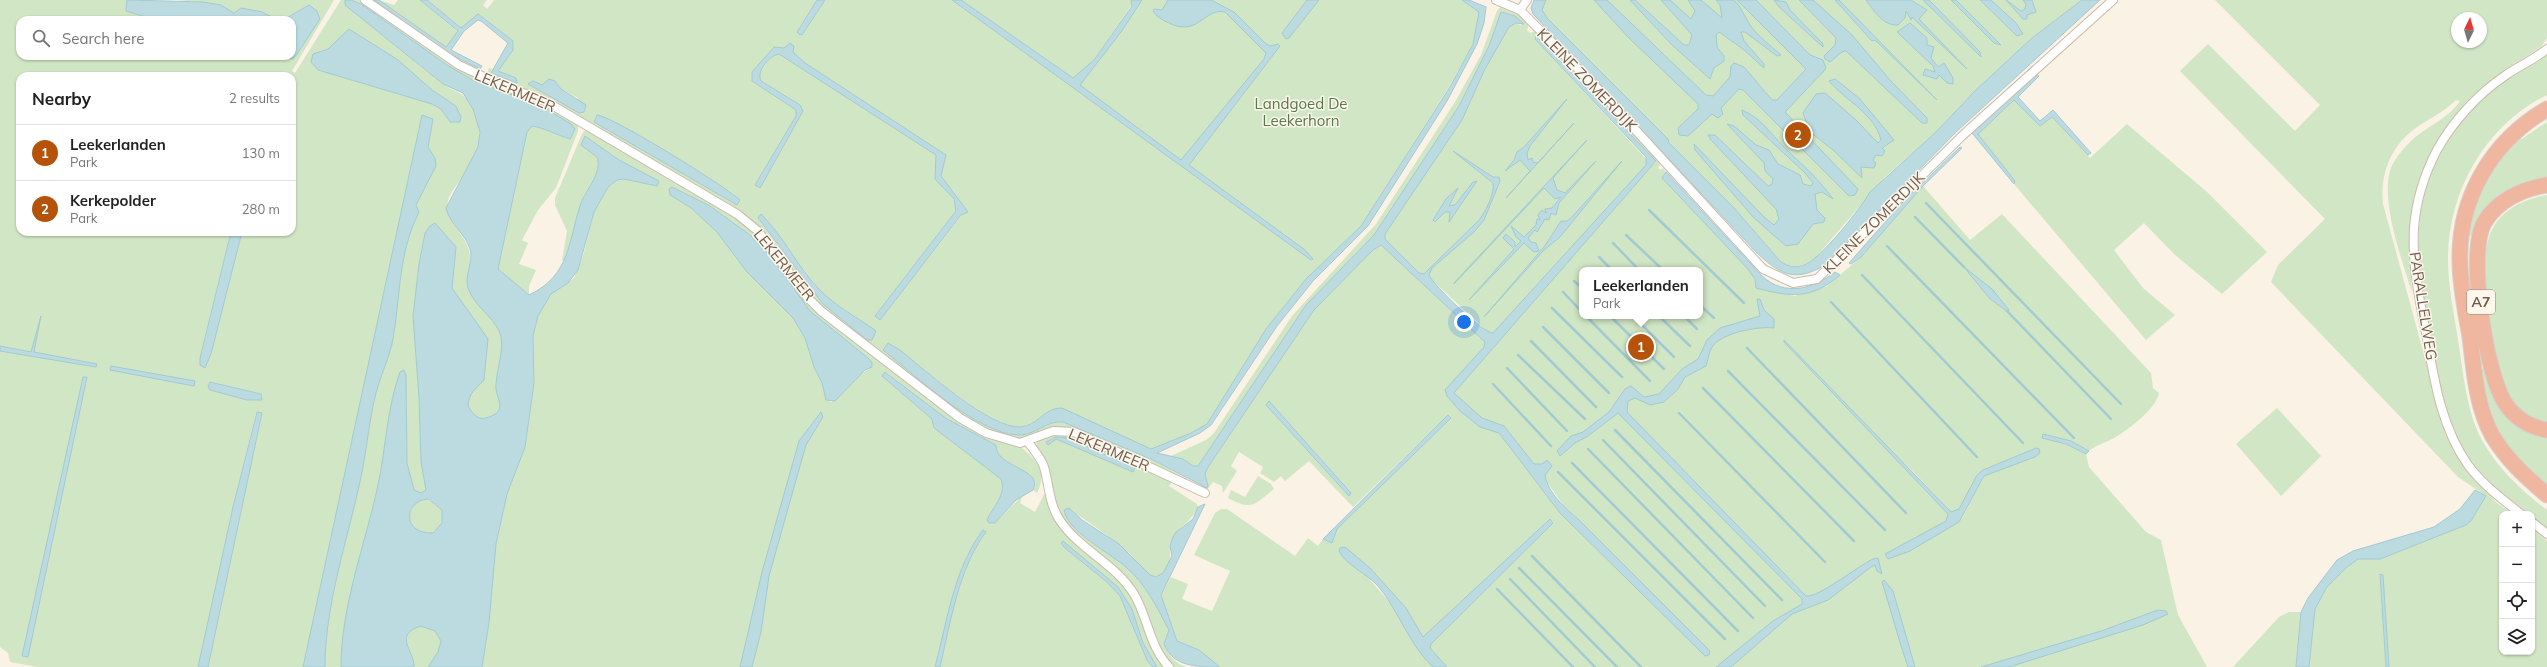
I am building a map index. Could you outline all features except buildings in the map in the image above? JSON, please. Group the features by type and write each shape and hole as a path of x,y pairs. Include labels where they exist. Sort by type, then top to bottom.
{"highway":[{"name":"A7","path":"2547,109 2509,138 2485,167 2469,202 2462,226 2460,251 2461,277 2475,374 2486,422 2507,457 2547,495"},
{"name":"A7","path":"2547,185 2521,192 2496,209 2481,230 2476,260 2489,355 2497,388 2505,403 2522,420 2547,430"}],"street":[{"name":"LEKERMEER","path":"364,0 460,65 501,85 545,101 737,214 758,231 808,298 835,323 960,418 997,437 1016,442 1028,442 1053,431 1074,432 1204,493"},
{"name":"KLEINE ZOMERDIJK","path":"1496,0 1520,10 1599,90 1763,270 1793,283 1817,280 1963,135 2113,0"},
{"path":"1520,10 1527,0"},
{"name":"PARALLELWEG","path":"2517,511 2494,494 2476,475 2447,426 2417,288 2414,240 2419,203 2428,172 2437,150 2454,126 2491,86 2547,49"},
{"path":"1028,442 1044,467 1046,483 1059,518 1081,546 1099,558 1129,586 1141,608 1155,649 1169,667"},
{"path":"2535,524 2547,534"}],"green space":[{"path":"0,0 127,0 126,11 143,16 16,16 16,60 296,60 296,55 320,19 303,9 290,16 270,16 261,12 234,13 221,5 179,0 334,0 292,71 294,72 16,72 16,236 230,236 204,340 211,354 241,236 296,236 296,72 341,0 346,0 345,5 440,82 466,98 475,112 479,134 476,154 450,196 448,201 448,210 450,217 467,245 470,261 494,323 500,332 502,344 496,386 500,401 500,409 494,416 483,419 474,416 468,406 470,394 478,386 457,297 452,288 452,279 425,233 419,263 413,316 419,398 421,462 428,500 442,510 442,523 433,533 419,531 414,529 411,525 410,515 416,502 407,463 406,375 404,371 400,372 389,414 381,471 373,508 349,598 342,644 341,667 325,667 326,643 333,595 361,477 376,393 392,344 403,261 412,228 419,212 416,205 432,174 435,158 428,147 433,119 422,115 303,667 208,667 262,414 256,413 233,507 198,667 38,667 10,662 8,653 0,647 0,351 97,364 34,352 41,317 31,352 0,346","holes":["337,41 398,60 432,90 456,106 461,119 448,120 441,109 432,104 318,70 320,51 328,49","87,377 28,657 22,656","212,382 261,394 262,400 247,400 210,390 209,388"]},
{"path":"351,0 360,0 444,58 473,75 534,100 578,125 578,131 556,188 538,210 522,240 528,243 519,264 536,270 529,286 529,295 498,269 527,131 532,126 542,128 570,139 538,104 476,82 447,65 361,4"},
{"path":"379,0 394,5 398,0 420,0 458,32 446,47"},
{"name":"Landgoed De Leekerhorn","path":"427,0 487,0 483,5 487,9 494,0 817,0 799,28 802,35 825,0 952,0 1303,254 1079,88 1080,82 1142,0 1462,0 1480,12 1473,44 1449,87 1361,226 1306,279 1266,329 1207,424 1191,433 1151,449 1043,415 1031,424 1022,427 1009,425 994,419 959,397 900,350 888,343 883,350 948,402 985,425 1003,432 1020,435 1032,433 1052,423 1063,422 1153,460 1200,486 1208,486 1205,474 1208,467 1314,310 1373,250 1381,245 1485,342 1484,347 1446,390 1447,396 1460,411 1481,427 1498,433 1454,394 1455,389 1491,350 1489,333 1432,280 1419,273 1385,239 1385,234 1462,120 1484,71 1509,27 1516,23 1522,26 1515,16 1501,12 1490,46 1459,106 1374,235 1306,305 1198,466 1193,466 1183,459 1171,456 1206,440 1214,433 1292,316 1376,224 1455,102 1481,55 1497,11 1502,5 1515,11 1529,23 1527,30 1530,33 1537,31 1658,157 1660,165 1658,168 1661,170 1663,168 1666,172 1664,173 1747,268 1755,279 1756,288 1795,296 1827,286 1861,257 1923,186 1970,240 2002,214 2151,373 2153,388 2159,393 2157,399 2153,406 2141,418 2127,430 2114,438 2089,451 2071,441 2042,438 2066,444 2086,454 2089,467 2146,532 2161,540 2178,615 2207,667 1719,667 1718,664 1716,667 1447,667 1430,648 1431,644 1553,523 1552,520 1426,637 1423,638 1406,608 1364,573 1397,611 1413,639 1433,667 1220,667 1199,650 1177,641 1161,595 1171,577 1188,584 1182,599 1212,611 1230,571 1194,555 1215,513 1221,509 1227,509 1295,556 1308,538 1318,546 1323,539 1332,543 1337,529 1451,418 1450,416 1448,415 1353,507 1309,461 1285,481 1281,476 1274,482 1260,473 1263,467 1239,452 1231,466 1237,471 1223,493 1222,486 1213,482 1207,490 1076,431 1021,440 1001,437 969,421 825,309 806,291 759,227 744,214 644,158 487,75 489,68 492,69 491,73 516,78 498,71 513,50 513,41 478,14 461,28","holes":["1538,36 1656,161 1656,163 1647,160 1535,39","773,47 791,52 805,63 946,155 941,176 968,212 962,215 880,319 875,316 956,211 954,201 936,174 936,155 779,54 775,55 764,64 760,73 761,81 803,111 760,187 755,185 796,117 796,110 752,81","533,81 542,85 558,85 561,89 578,98 579,113 541,91","599,115 732,193 740,200 738,205 594,122 595,117","761,214 818,288 828,298 869,326 823,304 758,219","1269,401 1351,493 1349,496 1266,405","1500,434 1534,464 1566,509 1579,520 1709,651 1709,655 1705,656 1560,513","2036,448 1984,476 1962,518 1948,513 1902,460 1951,512 1959,510 1977,475 1983,470"]},
{"path":"961,0 1131,0 1132,4 1094,60 1073,78"},
{"path":"1546,0 2082,0 2032,38 1976,90 1936,132 1885,177 1816,257 1803,265 1794,267 1780,261 1734,208 1669,143 1668,139 1548,19 1542,10"},
{"path":"2215,0 2547,0 2547,38 2541,47 2494,78 2469,99 2460,109 2438,141 2428,162 2420,182 2412,224 2412,293 2398,248 2390,213 2388,181 2391,168 2397,157 2417,135 2443,118 2455,108 2460,101 2456,100 2441,112 2413,130 2398,145 2388,163 2382,193 2383,204 2446,436 2478,482 2497,503 2509,511 2499,511 2499,655 2535,655 2535,531 2547,541 2547,667 2389,667 2383,575 2380,574 2386,667 2309,667 2315,609 2319,599 2335,577 2358,559 2380,559 2458,528 2471,521 2486,496 2458,477 2271,282 2278,265 2325,219 2180,71 2208,44 2295,131 2320,105"},
{"path":"2547,55 2547,95 2525,108 2505,124 2488,142 2474,163 2463,186 2455,209 2450,234 2448,270 2450,292 2467,396 2473,419 2483,442 2496,462 2520,488 2547,510 2547,528 2535,519 2535,511 2525,511 2490,482 2469,460 2461,447 2451,425 2444,402 2424,301 2420,276 2419,250 2419,225 2423,200 2431,175 2449,139 2470,112 2494,89 2508,78"},
{"path":"2014,100 2040,126 2052,117 2090,158 2127,124 2207,192 2267,252 2222,294 2174,254 2144,223 2114,250 2143,288 2175,315 2146,340 2014,184 2015,181 1979,137 1978,134"},
{"path":"2547,122 2547,179 2482,214 2472,235 2469,236 2474,210 2488,174 2514,142 2523,138"},
{"path":"586,129 738,218 763,243 817,308 859,346 937,405 1010,440 1025,451 1037,463 1041,477 1037,493 1033,490 1035,487 1032,479 1020,469 1001,457 997,452 996,445 947,419 886,372 882,376 932,419 934,428 1001,479 1001,495 987,520 990,523 995,523 1022,496 1020,503 1035,512 1046,491 1050,504 1099,561 1129,590 1166,667 940,667 962,579 977,546 986,532 967,555 950,605 935,667 482,667 489,623 496,544 507,494 525,447 534,383 533,336 538,316 551,294 574,278 583,256 594,212 608,187 617,180 624,179 657,186 659,181 619,160 585,136 586,148 597,157 598,168 581,203 569,252 566,258 562,261 567,231 555,205 555,198 582,134","holes":["672,187 710,206 750,235 774,261 810,311 868,358 872,367 866,370 831,402 826,400 822,383 814,367 805,338 793,318 753,277 718,232 669,189"]},
{"path":"2547,195 2547,423 2530,417 2520,409 2512,400 2502,380 2490,336 2486,311 2485,262 2488,242 2494,226 2499,219 2517,205"},
{"path":"2481,369 2484,369 2494,398 2547,437 2547,487 2520,460 2502,435 2489,406"},
{"path":"2277,408 2321,456 2281,496 2236,444"},
{"path":"1052,433 1066,433 1174,480 1169,486 1197,504 1198,507 1195,512 1178,531 1170,543 1170,559 1167,568 1162,574 1156,576 1149,575 1128,552 1096,527 1077,515 1064,510 1075,527 1128,569 1140,582 1150,595 1170,630 1164,643 1167,651 1175,661 1186,667 1173,667 1159,649 1141,601 1064,522 1055,502 1047,462 1036,446 1038,440","holes":["1056,437 1133,472 1056,439 1046,442"]},
{"path":"1258,476 1271,484 1274,489 1262,499 1248,505 1228,498 1231,490 1245,497"},
{"path":"2289,612 2301,612 2296,667 2233,667 2279,617"},
{"path":"421,626 435,631 441,641 438,652 428,667 414,667 406,639 412,630"}],"water":[{"path":"127,0 203,2 221,5 234,13 241,8 262,12 270,16 143,16 126,11"},
{"path":"345,0 351,0 361,4 447,65 476,82 538,104 571,124 575,129 570,139 532,126 527,132 498,269 529,295 543,287 553,278 560,267 570,244 581,203 596,174 598,168 597,157 581,145 585,136 619,160 659,181 657,186 624,179 617,180 608,187 594,212 578,270 568,283 551,294 538,316 533,336 534,383 525,447 507,494 496,544 489,623 482,667 428,667 438,652 441,641 435,631 421,626 412,630 406,639 414,667 341,667 342,644 349,598 378,485 392,400 400,372 404,370 406,375 407,463 414,490 421,493 426,490 421,462 419,398 413,316 419,264 425,233 430,226 435,223 456,247 452,288 488,339 484,380 471,394 468,406 477,417 480,418 486,418 494,415 500,408 496,384 502,345 500,333 497,327 475,300 468,288 467,278 471,259 470,249 465,238 448,214 446,208 478,147 480,132 473,109 463,93 443,84 345,5","holes":["428,499 442,510 442,523 433,533 422,532 415,528 411,523 411,510 414,505 420,501"]},
{"path":"374,0 379,0 446,47 458,31 420,0 427,0 461,28 478,14 513,41 513,50 498,71 516,78 517,83 491,73 508,43 481,21 478,20 464,31 451,50 482,66 480,69 442,50"},
{"path":"817,0 825,0 802,35 799,34 797,32"},
{"path":"952,0 961,0 1073,78 1094,60 1132,6 1131,0 1142,0 1121,32 1080,85 1181,160 1264,59 1266,53 1225,12 1211,14 1200,22 1186,27 1178,26 1165,21 1157,16 1153,11 1154,9 1162,10 1168,0 1211,0 1234,12 1265,43 1270,46 1278,44 1280,46 1189,165 1305,250 1313,259 1311,260"},
{"path":"1307,0 1319,0 1289,38 1286,39 1282,33"},
{"path":"1462,0 1469,0 1486,7 1484,23 1477,44 1447,101 1368,226 1313,281 1277,326 1211,425 1200,433 1157,453 1183,459 1193,466 1198,466 1306,305 1374,235 1459,106 1489,46 1501,12 1515,16 1524,24 1516,23 1509,27 1484,71 1462,120 1385,234 1385,239 1419,273 1424,274 1479,220 1487,207 1493,192 1493,183 1453,151 1493,177 1499,177 1500,181 1484,220 1474,232 1432,268 1429,275 1439,288 1470,318 1480,326 1493,333 1646,165 1646,157 1535,39 1536,36 1656,161 1454,393 1482,418 1504,426 1534,464 1542,464 1547,460 1552,466 1545,475 1549,488 1553,494 1568,511 1579,520 1710,651 1709,655 1705,656 1560,513 1499,433 1480,427 1460,411 1447,396 1445,390 1484,347 1485,342 1381,245 1373,250 1314,310 1208,467 1205,474 1208,486 1207,488 1153,460 1063,422 1051,423 1024,435 1001,432 984,425 947,402 883,350 888,343 900,350 958,397 993,419 1008,425 1021,427 1027,426 1051,410 1062,408 1151,449 1191,433 1207,424 1266,329 1306,279 1361,226 1450,87 1473,44 1479,12"},
{"path":"1534,0 1546,0 1542,10 1548,19 1668,139 1669,143 1734,208 1780,261 1786,265 1796,267 1803,266 1813,260 1850,220 1870,192 1936,132 1976,90 2032,38 2082,0 2100,0 1956,132 1827,264 1816,270 1798,275 1782,272 1757,253 1533,14 1531,8"},
{"path":"1594,0 1607,0 1706,95 1713,96 1730,77 1731,66 1734,63 1744,67 1772,100 1777,100 1806,69 1737,0 1756,0 1810,55 1823,60 1826,68 1785,112 1858,189 1855,195 1849,196 1743,90 1739,89 1721,108 1723,114 1718,118 1712,114 1688,136 1679,135 1678,128 1698,109 1698,104 1629,38"},
{"path":"1630,0 1635,0 1684,45 1689,45 1692,35 1661,0 1670,0 1691,19 1695,11 1688,0 1701,0 1722,18 1720,5 1716,0 1734,0 1753,29 1781,55 1777,56 1745,32 1741,32 1744,41 1764,64 1764,68 1743,49 1719,32 1716,35 1717,47 1724,56 1724,61 1714,68 1710,79 1671,44"},
{"path":"1774,0 1786,2 1790,10 1823,44 1823,47 1779,7"},
{"path":"1799,0 1813,0 1852,35 1890,80 1927,118 1927,123 1922,123 1846,51 1842,52 1830,62 1825,59 1824,56 1835,45 1836,38"},
{"path":"1835,0 1839,0 1937,100 1875,40 1872,41"},
{"path":"1866,0 1911,0 1927,10 1919,19 1967,69 1912,17 1911,20 1906,11 1905,18 1898,25 1893,25 1879,17"},
{"path":"1923,0 1929,0 1980,52 1981,57"},
{"path":"1951,0 1956,0 2001,45 1994,43"},
{"path":"1980,0 1991,0 2016,23 2023,34 2017,36"},
{"path":"2006,0 2021,11 2025,9 2026,4 2023,0 2032,0 2036,12 2027,15 2027,19 2023,19"},
{"path":"309,5 317,11 320,19 296,55 296,16 290,16"},
{"path":"1910,23 1927,38 1927,45 1934,47 1931,58 1938,67 1944,63 1953,78 1953,84 1947,83 1939,75 1937,79 1923,75 1925,69 1935,72 1933,66 1897,32"},
{"path":"349,29 398,60 432,90 456,106 461,117 460,122 450,122 441,109 432,104 318,70 311,62 313,54 328,49"},
{"path":"790,43 794,46 793,52 805,63 946,155 941,176 968,212 961,215 880,320 875,316 956,211 954,199 935,179 936,155 779,54 775,55 764,64 760,73 761,81 800,105 803,111 760,188 755,185 796,116 796,110 752,81 752,72 774,47 784,48"},
{"path":"2037,74 2039,76 2018,97 2040,121 2053,110 2091,153 2088,155 2052,117 2040,126 2014,100 1978,134 2015,181 2014,184 1972,133"},
{"path":"549,79 555,81 561,89 586,105 584,112 579,113 528,84 533,81 542,85"},
{"path":"1835,79 1859,98 1894,140 1882,148 1885,151 1882,156 1876,155 1873,160 1876,163 1874,168 1861,167 1862,178 1833,150 1810,132 1803,113 1816,94 1825,93 1856,120 1878,143 1881,140 1872,122 1866,115 1829,81"},
{"path":"1567,99 1530,146 1527,153 1528,160 1532,158 1533,162 1538,163 1506,198 1530,171 1520,160 1505,171 1514,160 1517,152 1524,147"},
{"path":"1742,110 1755,117 1765,126 1816,178 1833,199 1822,192 1815,194 1817,210 1825,218 1824,222 1813,224 1798,244 1786,246 1754,218 1695,150 1694,144 1764,217 1774,225 1779,219 1776,209 1708,135 1715,135 1768,186 1772,184 1773,179 1765,171 1764,163 1727,124 1734,126 1756,145 1769,150 1778,164 1800,175 1803,184 1811,186 1813,183 1805,173 1743,115"},
{"path":"422,115 433,119 428,147 435,158 436,166 416,205 419,212 412,228 403,261 392,344 374,403 361,477 333,595 326,643 325,667 303,667"},
{"path":"597,115 607,118 624,127 692,167 740,200 737,205 594,122"},
{"path":"1587,140 1553,178 1557,190 1565,193 1596,161 1559,203 1556,215 1551,213 1549,220 1545,219 1537,232 1535,230 1528,238 1531,242 1536,243 1539,251 1534,252 1524,243 1469,300 1514,249 1503,238 1506,234 1515,242 1515,247 1521,241 1516,237 1511,226 1524,237 1536,225 1537,219 1540,220 1538,215 1542,210 1546,213 1545,209 1552,208 1561,197 1555,199 1544,188 1454,283"},
{"path":"1960,147 1962,148 1923,186 1861,257 1851,264 1849,263 1903,202"},
{"path":"1622,161 1560,237 1544,250 1484,317 1544,247 1561,221 1567,221 1573,216"},
{"path":"1666,172 1762,276 1771,283 1780,287 1799,288 1818,283 1835,272 1840,275 1820,289 1800,294 1780,293 1756,288 1755,279 1747,268 1662,178"},
{"path":"1477,181 1449,222 1450,212 1445,212 1435,222 1433,220 1446,199 1458,188 1449,206 1455,205 1473,182"},
{"path":"672,187 710,206 750,235 774,261 810,311 868,358 872,362 872,367 865,370 835,401 826,400 822,383 814,367 805,338 793,318 747,272 717,232 691,208 670,195 669,189"},
{"path":"761,214 777,232 804,271 819,289 839,306 876,331 872,340 867,340 823,304 758,218"},
{"path":"230,236 241,236 211,354 205,368 200,365 200,358"},
{"path":"1964,267 1992,289 2009,310 2007,311 1990,299"},
{"path":"1757,299 1760,299 1764,310 1774,319 1774,328 1750,329 1731,334 1723,338 1712,347 1706,366 1685,377 1678,389 1664,402 1650,405 1635,398 1628,401 1627,412 1806,596 1812,595 1829,587 1873,559 1878,558 1882,574 1877,571 1875,565 1871,567 1828,600 1792,614 1731,667 1716,667 1773,621 1802,604 1802,599 1618,413 1588,436 1575,443 1560,456 1557,451 1571,436 1583,432 1609,412 1625,389 1631,386 1644,397 1659,394 1682,369 1698,359 1707,340 1720,328 1760,316"},
{"path":"41,316 34,352 97,364 96,367 0,351 0,346 31,352"},
{"path":"1784,340 1951,512 1959,509 1977,475 1983,470 2036,448 2039,449 2040,453 2035,457 1984,476 1959,522 1910,551 1888,559 1885,554 1946,521 1948,514 1784,342"},
{"path":"111,366 195,381 194,386 110,370"},
{"path":"885,372 947,419 996,445 998,453 1003,459 1032,477 1035,483 1033,490 1016,500 995,523 989,523 987,520 1001,495 1001,479 934,428 932,419 882,376"},
{"path":"83,377 87,377 28,657 22,656"},
{"path":"210,382 261,394 262,400 247,400 210,390 208,386"},
{"path":"1269,401 1351,493 1349,496 1266,405"},
{"path":"257,412 262,413 208,667 198,667 233,507"},
{"path":"821,412 823,417 806,445 769,576 761,632 752,667 740,667 762,572 799,441"},
{"path":"1448,415 1451,418 1337,529 1332,543 1323,539"},
{"path":"2043,434 2071,441 2089,451 2086,454 2066,444 2042,438"},
{"path":"1056,437 1067,438 1135,468 1133,472 1056,439 1048,445 1046,442"},
{"path":"2475,490 2486,496 2471,521 2466,525 2380,559 2358,559 2346,568 2327,587 2315,609 2309,667 2296,667 2301,612 2308,598 2337,560 2353,551 2434,527 2460,509"},
{"path":"1205,504 1161,595 1177,641 1199,650 1220,667 1203,667 1187,664 1173,657 1168,652 1164,644 1169,630 1145,589 1126,567 1081,534 1067,518 1064,510 1069,508 1082,520 1119,544 1150,575 1156,577 1163,573 1172,556 1170,546 1176,532 1193,519 1198,507"},
{"path":"1550,519 1553,523 1431,644 1430,648 1447,667 1433,667 1417,649 1392,606 1378,586 1346,561 1339,551 1340,548 1345,547 1370,568 1406,608 1423,637"},
{"path":"983,530 986,532 977,546 962,579 940,667 935,667 958,578 973,545"},
{"path":"1063,541 1118,587 1132,609 1143,643 1157,667 1153,667 1147,660 1120,596 1108,583 1065,548 1061,543"},
{"path":"2380,574 2383,575 2389,667 2386,667"},
{"path":"1884,580 1893,591 1915,667 1908,667 1882,582"},
{"path":"2158,610 2166,611 2168,614 2143,625 2009,667 1981,667 2101,631"}],"waterway":[{"path":"1926,203 2121,404"},
{"path":"1649,210 1744,303"},
{"path":"1915,217 1964,267"},
{"path":"1626,235 1660,267"},
{"path":"1613,243 1636,267"},
{"path":"1887,246 2074,438"},
{"path":"1599,257 1609,267"},
{"path":"1862,275 2023,443"},
{"path":"1574,281 1579,285"},
{"path":"1563,292 1579,309"},
{"path":"1831,302 1977,457"},
{"path":"1552,308 1622,377"},
{"path":"1703,308 1714,318"},
{"path":"2007,311 2111,419"},
{"path":"1589,319 1650,381"},
{"path":"1613,319 1664,369"},
{"path":"1636,319 1674,357"},
{"path":"1662,319 1690,346"},
{"path":"1687,319 1697,329"},
{"path":"1543,327 1609,393"},
{"path":"1531,341 1596,407"},
{"path":"1747,348 1906,513"},
{"path":"1518,355 1585,419"},
{"path":"1507,368 1567,431"},
{"path":"1728,371 1885,530"},
{"path":"1493,384 1551,446"},
{"path":"1703,388 1854,541"},
{"path":"1679,413 1825,562"},
{"path":"1615,430 1782,600"},
{"path":"1603,440 1765,606"},
{"path":"1588,449 1753,618"},
{"path":"1572,463 1738,631"},
{"path":"1558,472 1725,639"},
{"path":"1532,556 1641,667"},
{"path":"1519,568 1617,667"},
{"path":"1510,579 1595,667"},
{"path":"1497,589 1573,667"}],"place":[{"name":"Kerkepolder","path":"1798,135"},
{"name":"Leekerlanden","path":"1641,347"}]}
